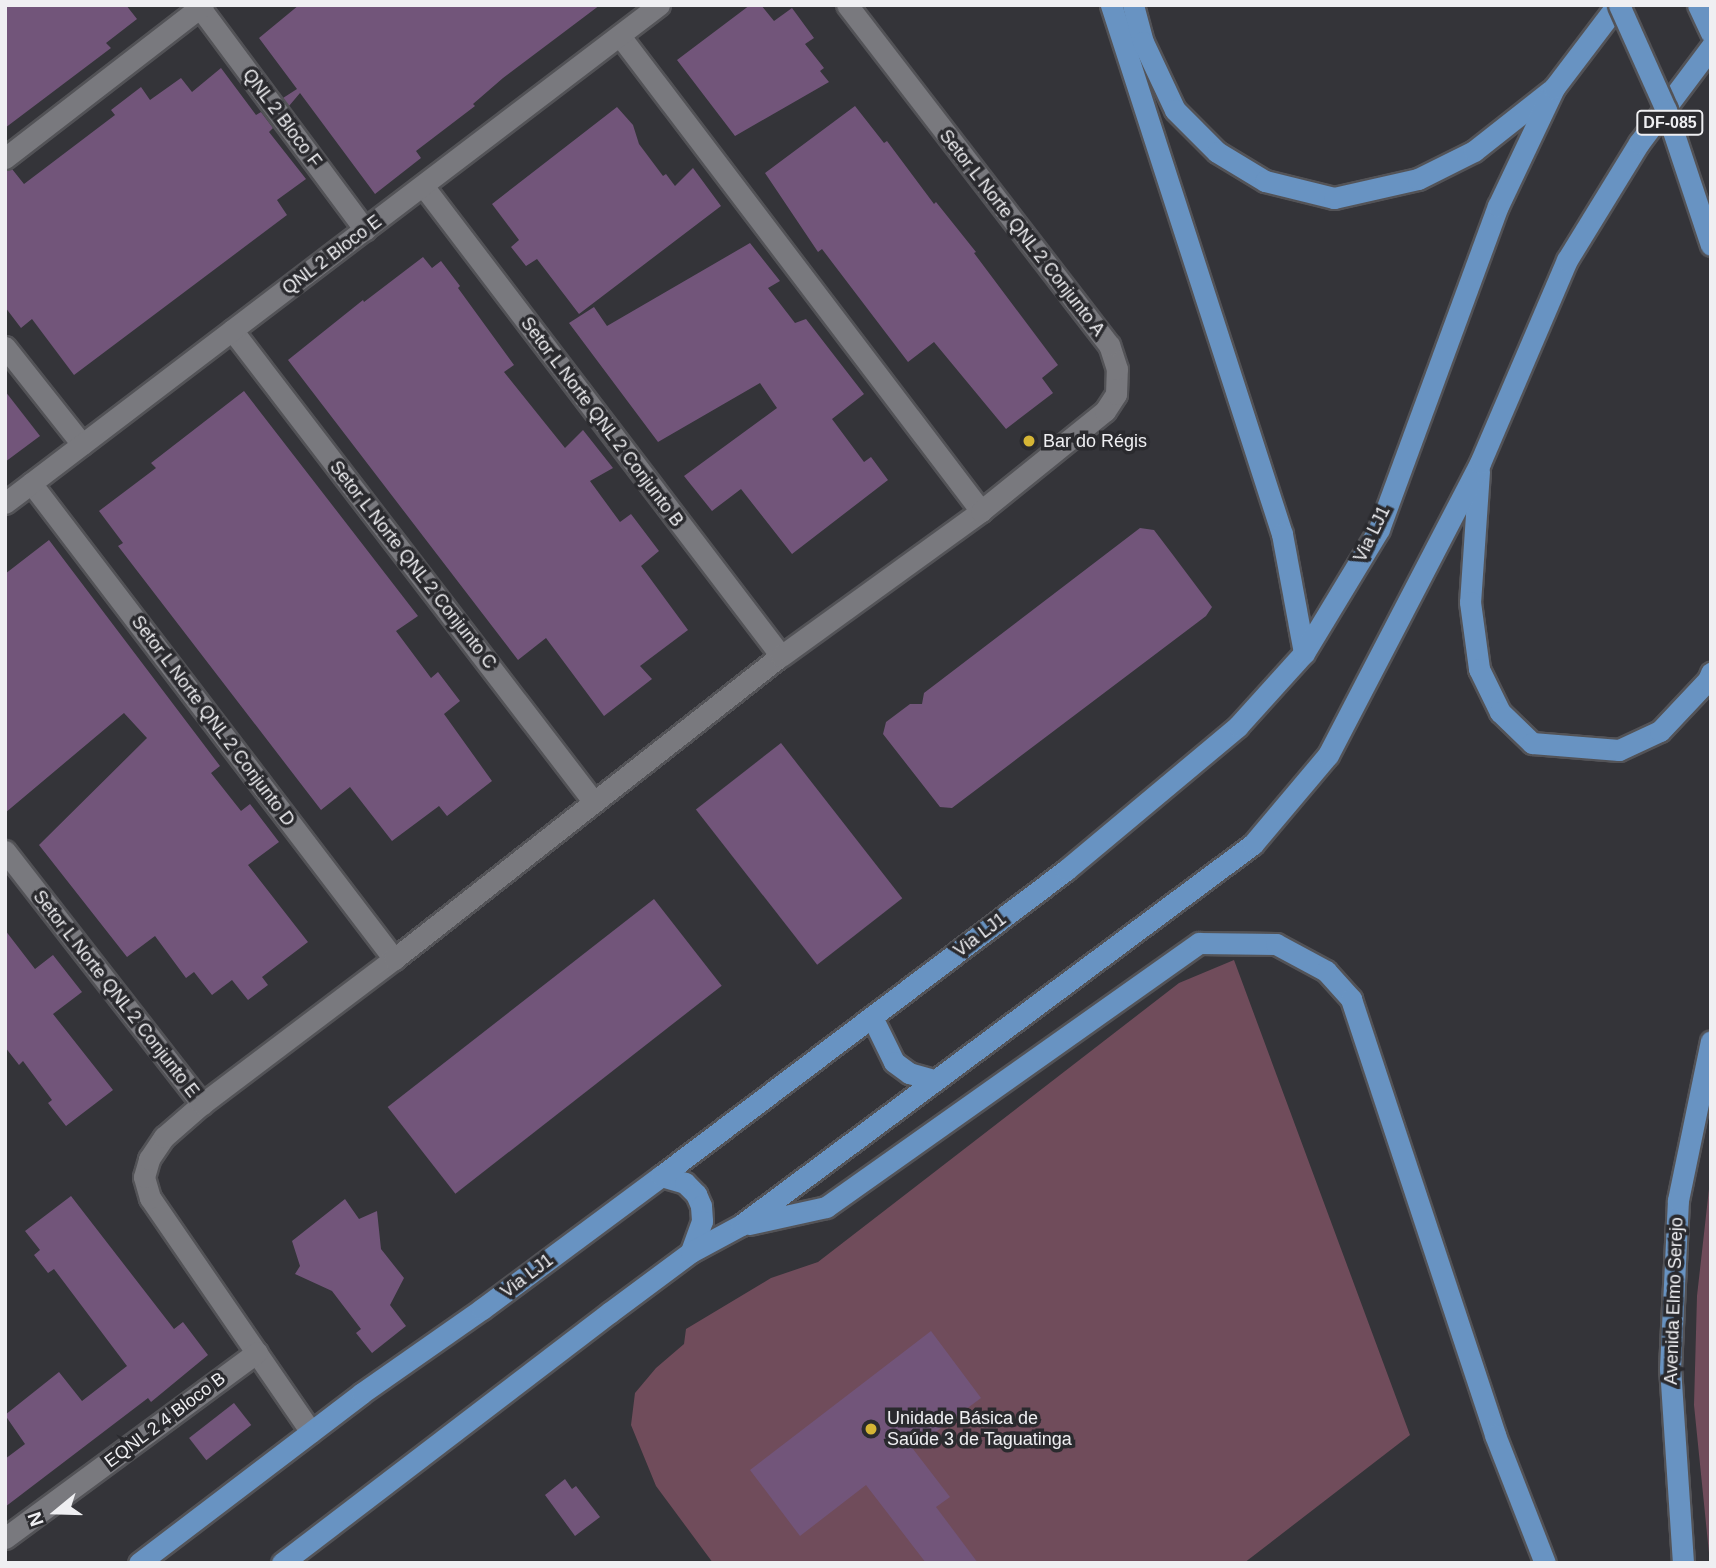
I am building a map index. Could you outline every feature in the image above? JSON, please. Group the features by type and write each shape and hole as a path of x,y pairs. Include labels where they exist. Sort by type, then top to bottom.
{"main road":[{"path":"1111,5 1282,534 1304,653"},
{"path":"1133,5 1143,42 1175,110 1217,152 1265,180 1334,198 1418,179 1474,151 1554,88 1618,5"},
{"name":"DF-085","path":"1618,5 1666,110 1711,245"},
{"path":"1698,5 1711,33"},
{"path":"282,1563 691,1252 741,1226 1253,845 1328,755 1480,463 1567,260 1639,143 1711,47"},
{"name":"Via LJ1","path":"139,1563 312,1432 661,1176 1066,870 1238,726 1304,653 1379,528 1498,206 1554,88"},
{"path":"1480,463 1470,602 1479,669 1500,712 1532,743 1619,750 1660,731 1708,680 1711,673"},
{"path":"741,1226 825,1207 1199,943 1276,944 1326,971 1351,999 1495,1435 1545,1563"},
{"path":"872,1017 894,1062 909,1073 934,1080"},
{"name":"Avenida Elmo Serejo","path":"1684,1563 1670,1369 1677,1213 1711,1041"},
{"path":"661,1176 685,1183 696,1194 701,1206 702,1221 691,1252"}],"street":[{"name":"QNL 2 Bloco E","path":"5,503 424,187 659,5"},
{"name":"Setor L Norte QNL 2 Conjunto A","path":"593,801 781,656 981,511 1105,411 1116,394 1117,369 1109,345 847,5"},
{"path":"5,158 200,6"},
{"name":"QNL 2 Bloco F","path":"200,6 365,230"},
{"path":"620,36 981,511"},
{"name":"Setor L Norte QNL 2 Conjunto B","path":"424,187 781,656"},
{"name":"Setor L Norte QNL 2 Conjunto C","path":"232,330 593,801"},
{"path":"5,347 82,444"},
{"name":"Setor L Norte QNL 2 Conjunto D","path":"31,483 394,959"},
{"name":"Setor L Norte QNL 2 Conjunto E","path":"257,1352 149,1198 144,1177 149,1159 164,1137 202,1104 394,959 593,801"},
{"name":"Setor L Norte QNL 2 Conjunto E","path":"5,850 202,1104"},
{"path":"257,1352 312,1432"},
{"name":"EQNL 2 4 Bloco B","path":"5,1538 257,1352"}],"shaded area":[{"path":"1234,960 1410,1435 1244,1563 713,1563 656,1486 631,1425 635,1393 656,1368 684,1344 686,1329 771,1278 818,1262 1179,983"},
{"path":"1711,1171 1710,1563 1694,1405 1697,1296"}],"building":[{"path":"5,5 126,5 137,19 106,43 111,48 5,128"},
{"path":"299,5 600,5 503,78 473,104 475,106 416,151 421,158 375,194 300,93 289,106 283,98 297,89 259,38"},
{"path":"750,5 761,5 774,21 792,8 814,38 805,44 824,68 820,71 829,82 735,136 677,60"},
{"path":"221,68 256,115 261,112 273,128 269,132 306,179 277,200 287,215 74,375 32,319 21,328 5,307 5,171 12,169 24,184 115,115 111,110 141,87 150,100 181,78 192,92"},
{"path":"855,106 884,143 887,141 934,204 936,202 976,252 974,253 1058,365 1042,378 1053,393 1006,429 934,342 908,362 822,249 818,252 765,173"},
{"path":"617,107 633,125 639,144 663,176 666,174 675,186 693,168 721,206 579,314 537,259 526,266 511,247 519,240 492,204"},
{"path":"750,243 780,281 768,288 795,323 806,319 864,394 832,419 864,462 871,457 888,480 792,554 741,489 712,511 684,476 777,408 760,383 658,442 569,323 594,307 607,326"},
{"path":"423,257 432,268 441,261 460,286 458,288 514,365 504,372 565,448 583,430 613,468 590,481 620,522 631,514 659,551 641,566 688,630 640,666 652,679 604,716 546,638 518,660 288,360 363,300 364,302"},
{"path":"5,391 40,436 5,462"},
{"path":"244,391 418,616 396,631 431,678 438,672 460,701 444,714 492,781 447,816 439,806 392,841 350,787 321,810 118,546 123,543 99,511 156,468 151,463"},
{"path":"1140,528 1154,530 1212,607 1206,616 952,808 940,807 883,734 886,722 910,704 922,704 924,693"},
{"path":"49,540 220,766 211,773 241,811 250,804 279,842 248,865 308,942 262,977 268,985 248,1000 232,980 212,995 194,972 186,978 155,936 127,957 39,845 147,738 124,713 5,813 5,574"},
{"path":"781,743 902,898 817,965 696,809"},
{"path":"654,899 722,986 455,1194 388,1107"},
{"path":"5,930 35,969 53,955 82,992 53,1014 113,1090 66,1126 48,1103 52,1100 23,1061 19,1065 5,1047"},
{"path":"71,1196 174,1329 183,1322 208,1355 151,1402 148,1398 5,1507 5,1459 25,1444 5,1415 59,1372 82,1401 127,1366 54,1269 48,1273 34,1255 40,1250 25,1231"},
{"path":"345,1199 359,1219 377,1211 381,1249 404,1278 390,1305 406,1326 372,1353 356,1333 361,1329 332,1291 295,1274 300,1266 292,1241"},
{"name":"Unidade Básica de Saúde 3 de Taguatinga","path":"931,1331 981,1398 913,1449 950,1497 936,1507 978,1563 926,1563 866,1485 800,1536 750,1470"},
{"path":"234,1403 251,1425 206,1460 189,1438"},
{"path":"565,1479 572,1489 576,1486 600,1517 575,1536 545,1495"}],"place":[{"name":"Bar do Régis","path":"1029,441"},
{"name":"Unidade Básica de Saúde 3 de Taguatinga","path":"871,1429"}]}
